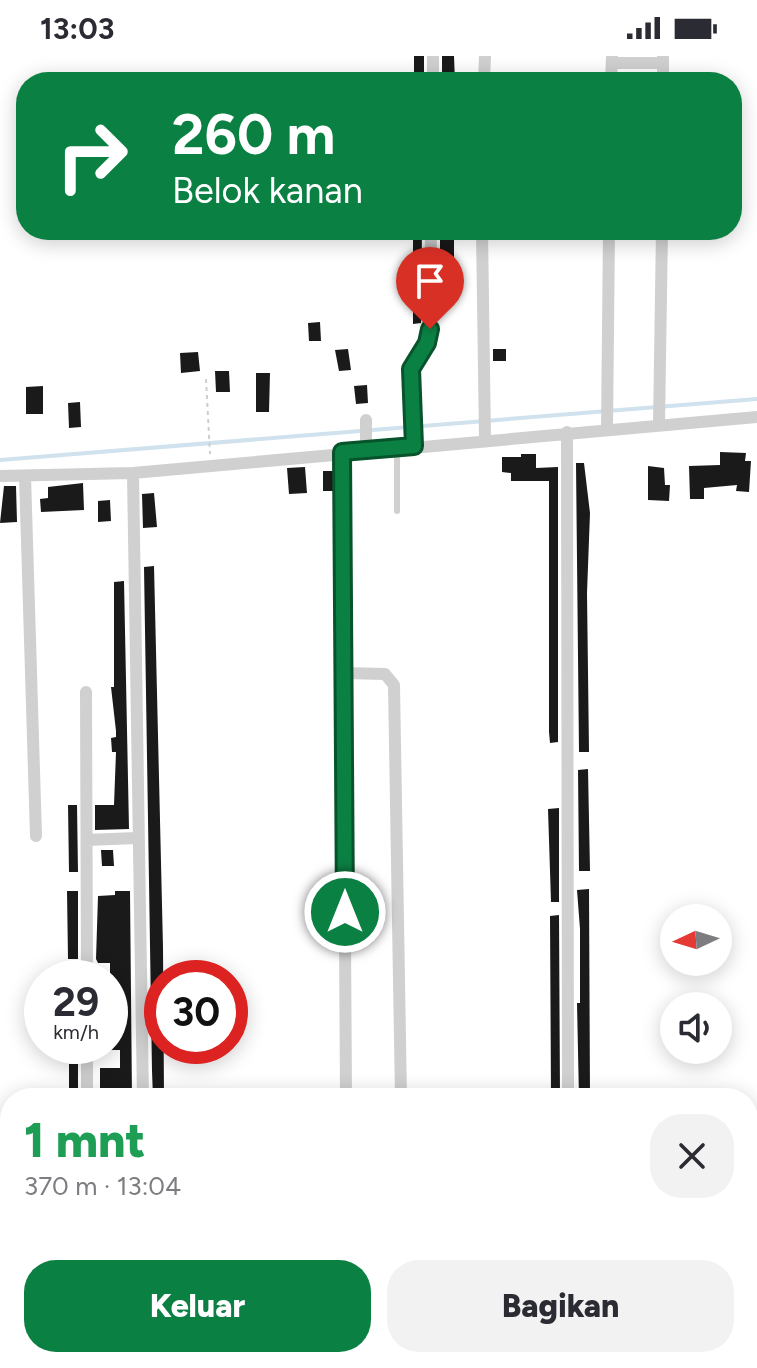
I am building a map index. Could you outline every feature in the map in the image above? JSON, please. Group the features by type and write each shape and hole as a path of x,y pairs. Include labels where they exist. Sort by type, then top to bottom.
{"street":[{"path":"612,60 663,60"},
{"path":"414,441 412,365 427,343 430,329 431,240"},
{"path":"482,240 485,435"},
{"path":"607,423 609,240"},
{"path":"660,419 662,240"},
{"path":"0,476 133,473 342,452 366,444 397,447 414,441 567,432 607,423 757,417"},
{"path":"366,422 366,444"},
{"path":"567,432 568,1088"},
{"path":"342,452 346,1088"},
{"path":"133,473 136,838 143,1088"},
{"path":"25,476 36,836"},
{"path":"343,673 385,674 394,685 401,1088"},
{"path":"86,692 87,960"},
{"path":"87,840 136,838"},
{"path":"87,1064 87,1088"}],"lane":[{"path":"397,447 397,511"}],"path":[{"path":"206,379 210,458"}],"building":[{"path":"414,56 424,56 424,72 414,72"},
{"path":"442,56 454,56 455,72 442,72"},
{"path":"413,240 422,240 421,323 413,324"},
{"path":"440,240 454,240 454,275 440,276"},
{"path":"320,322 321,341 309,341 308,323"},
{"path":"348,349 351,370 339,371 335,350"},
{"path":"493,349 506,349 506,361 493,361"},
{"path":"198,352 200,371 181,373 180,353"},
{"path":"215,371 229,371 230,392 216,392"},
{"path":"256,373 270,373 269,412 256,412"},
{"path":"367,385 368,403 356,404 354,386"},
{"path":"43,386 43,414 26,414 26,387"},
{"path":"80,402 81,427 69,428 68,403"},
{"path":"720,452 746,453 745,461 751,461 749,492 736,491 737,485 704,488 704,499 690,499 689,466 720,465"},
{"path":"521,454 536,454 536,468 558,467 558,742 550,743 549,481 511,481 511,473 502,472 502,457 521,457"},
{"path":"576,463 584,463 590,513 587,593 589,752 579,752"},
{"path":"648,466 664,468 665,485 670,485 669,501 648,500"},
{"path":"305,467 307,493 289,494 287,468"},
{"path":"323,471 333,471 333,491 323,491"},
{"path":"83,483 84,510 41,512 40,499 48,498 48,487"},
{"path":"4,486 16,486 17,522 0,523"},
{"path":"154,493 157,527 143,528 142,494"},
{"path":"110,500 111,521 98,522 98,501"},
{"path":"154,566 163,960 150,960 144,567"},
{"path":"124,581 129,829 95,830 95,805 114,805 116,752 112,752 111,738 116,737 116,731 111,687 114,687 114,582"},
{"path":"588,769 590,871 579,871 578,770"},
{"path":"68,805 77,805 78,872 69,872"},
{"path":"559,808 559,902 551,902 548,809"},
{"path":"101,850 113,850 114,866 102,866"},
{"path":"589,889 590,1088 579,1088 577,1003 580,1003 580,929 577,890"},
{"path":"67,891 78,891 78,959 68,959"},
{"path":"130,891 132,1088 100,1088 100,1068 120,1068 120,1064 128,1064 128,960 96,959 98,896"},
{"path":"559,915 560,1088 551,1088 550,916"},
{"path":"69,1064 78,1064 78,1088 69,1088"},
{"path":"152,1064 164,1064 164,1088 153,1088"}],"waterway":[{"path":"0,460 757,399"}],"route":[{"path":"345,912 342,452 414,446 411,369 427,343 430,329"}]}
